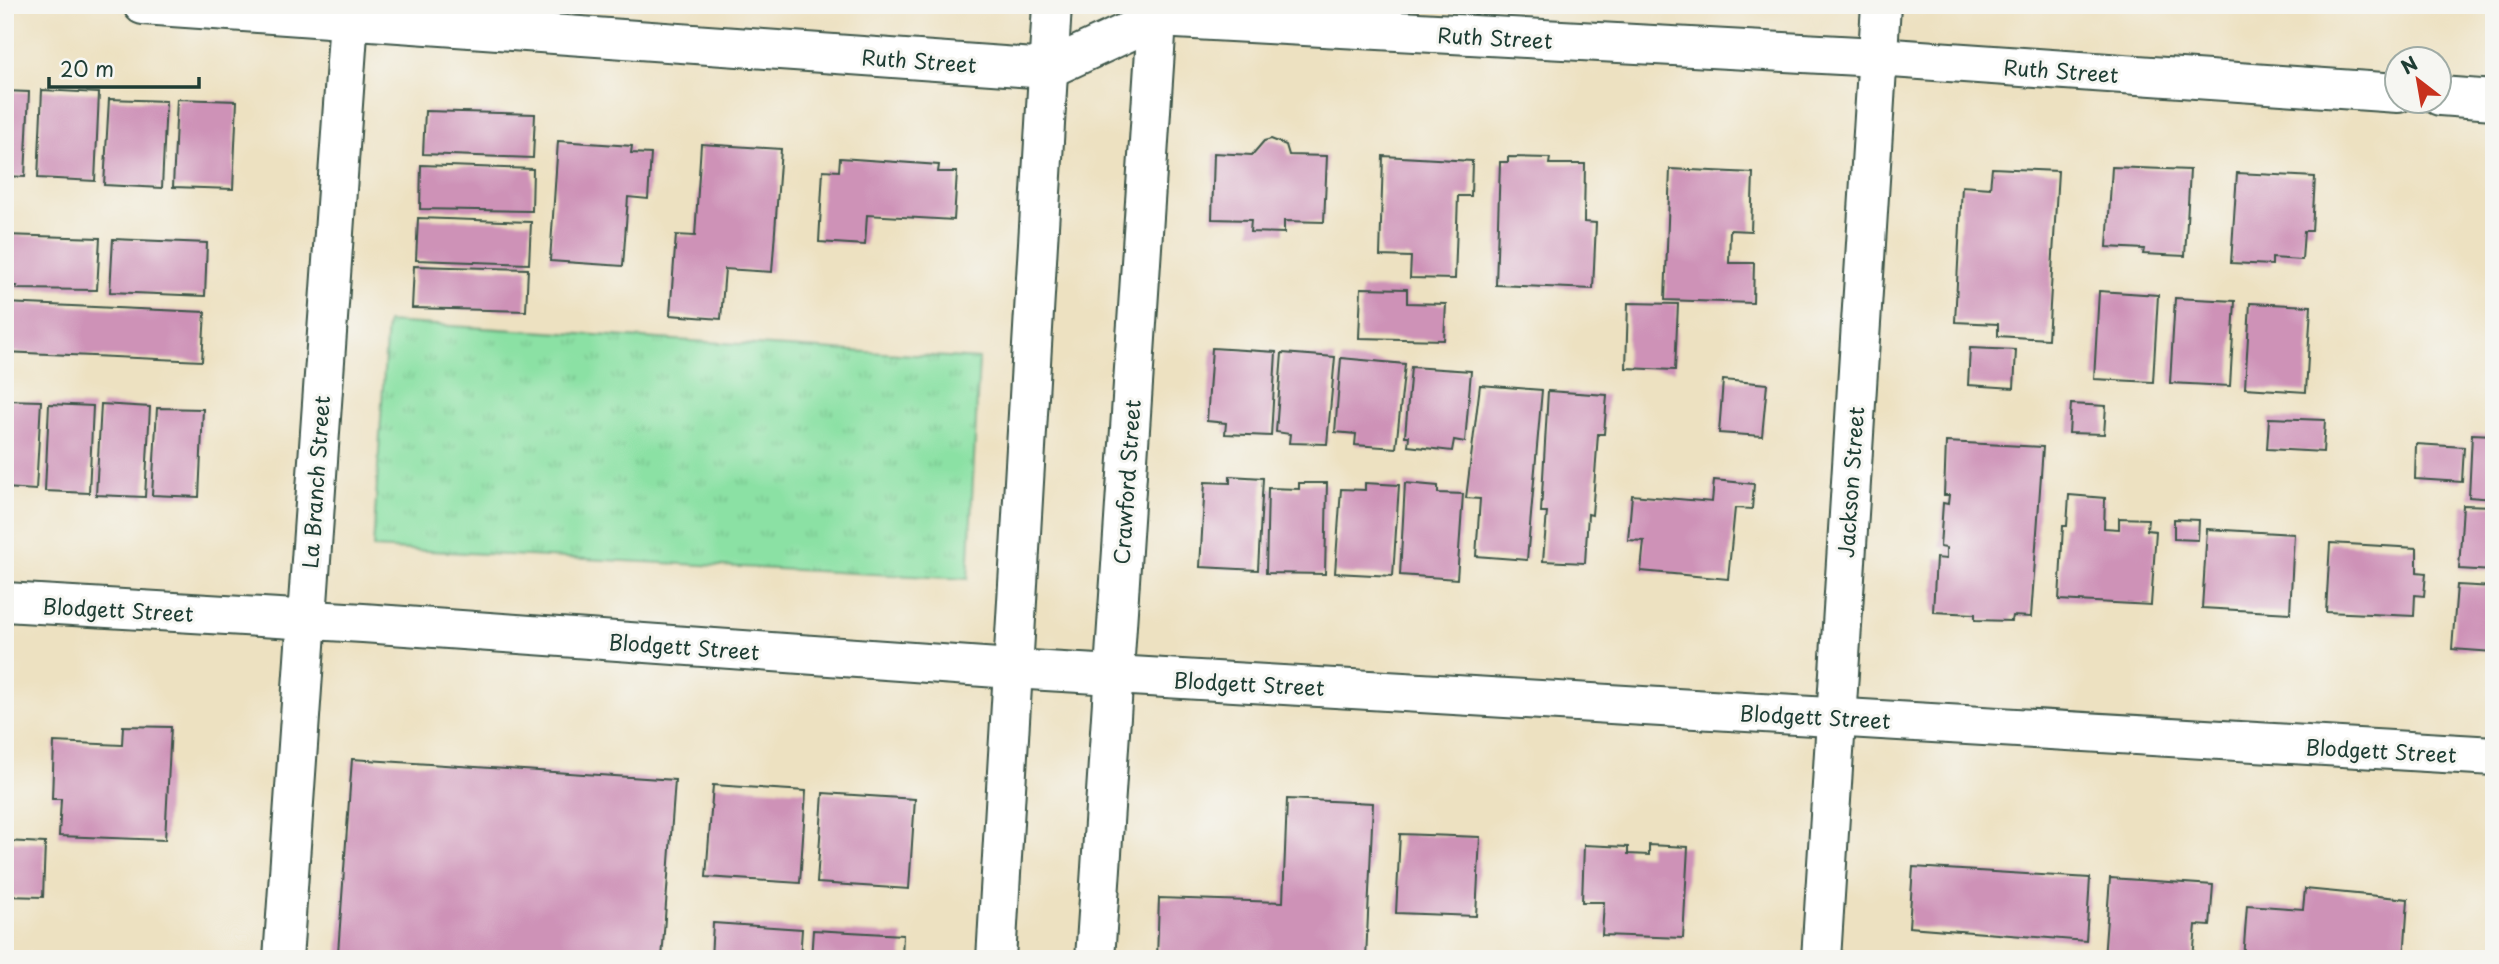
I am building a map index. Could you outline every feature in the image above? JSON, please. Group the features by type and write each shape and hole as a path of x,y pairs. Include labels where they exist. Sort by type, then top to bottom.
{"street":[{"name":"Ruth Street","path":"143,5 349,12 1048,69 1158,12 2384,92"},
{"path":"996,959 1052,5"},
{"name":"Jackson Street","path":"1821,959 1881,5"},
{"name":"La Branch Street","path":"283,959 349,12"},
{"name":"Crawford Street","path":"1095,959 1158,12"},
{"path":"2454,97 2494,100"},
{"name":"Blodgett Street","path":"5,602 1012,669 2494,756"}],"green space":[{"path":"387,322 979,359 968,579 373,548"}],"building":[{"path":"42,90 99,93 95,181 38,178"},
{"path":"5,91 29,92 25,177 5,176"},
{"path":"109,99 166,101 162,188 104,185"},
{"path":"177,99 237,101 233,189 173,187"},
{"path":"425,111 535,114 533,158 423,154"},
{"path":"1271,139 1286,145 1289,155 1327,156 1324,222 1284,221 1284,233 1250,232 1251,220 1212,219 1214,153 1252,155 1264,141"},
{"path":"558,141 632,146 631,153 651,154 648,199 628,197 623,266 550,261"},
{"path":"701,144 781,149 772,272 725,269 721,319 670,315 676,235 695,236"},
{"path":"1383,156 1472,161 1471,196 1458,196 1455,279 1410,278 1411,257 1380,256"},
{"path":"1508,157 1550,158 1549,164 1585,164 1584,222 1596,223 1593,289 1496,285 1500,162 1508,162"},
{"path":"840,158 939,165 938,172 957,172 954,220 867,215 865,245 819,242 823,170 839,171"},
{"path":"421,165 533,169 532,211 420,209"},
{"path":"2112,167 2190,170 2185,256 2143,254 2144,249 2107,247"},
{"path":"1992,168 2058,171 2048,339 1998,336 1998,324 1955,322 1962,186 1990,188"},
{"path":"1670,169 1753,173 1751,231 1730,230 1729,263 1754,263 1753,303 1665,300"},
{"path":"2237,173 2315,177 2312,231 2304,231 2302,260 2272,258 2272,265 2231,263"},
{"path":"418,218 531,222 529,264 416,260"},
{"path":"5,235 100,238 97,290 16,289 17,286 5,286"},
{"path":"113,239 207,243 205,296 110,292"},
{"path":"414,266 528,269 526,311 412,308"},
{"path":"1361,288 1407,289 1407,303 1446,304 1444,340 1359,338"},
{"path":"2099,291 2158,295 2153,382 2094,379"},
{"path":"2175,298 2235,301 2230,386 2170,383"},
{"path":"5,303 205,312 202,361 5,352"},
{"path":"1628,303 1678,304 1675,370 1626,368"},
{"path":"2250,303 2311,306 2306,392 2245,388"},
{"path":"1212,348 1276,352 1271,436 1225,434 1226,423 1207,421"},
{"path":"1970,348 2016,350 2014,388 1968,385"},
{"path":"1282,353 1335,357 1327,444 1289,443 1290,434 1276,432"},
{"path":"1341,358 1405,364 1396,448 1355,445 1356,434 1335,432"},
{"path":"1411,367 1471,371 1465,442 1454,440 1452,451 1408,446 1409,436 1405,436"},
{"path":"1723,380 1767,384 1762,436 1719,433"},
{"path":"1480,385 1542,390 1527,560 1476,556 1480,499 1466,498"},
{"path":"1548,391 1607,395 1604,434 1598,434 1592,515 1588,514 1585,563 1543,561 1547,512 1541,512"},
{"path":"5,400 41,401 36,490 5,488"},
{"path":"49,404 93,406 89,493 45,491"},
{"path":"101,404 150,407 145,497 96,495"},
{"path":"2071,404 2106,406 2104,434 2069,433"},
{"path":"157,408 203,409 199,497 152,495"},
{"path":"2269,418 2325,420 2323,452 2267,449"},
{"path":"2472,434 2494,435 2494,499 2469,497"},
{"path":"1946,442 2043,447 2031,617 2012,616 2011,621 1975,620 1975,614 1933,612 1936,558 1946,559 1946,548 1940,547 1943,503 1948,504 1949,495 1944,495"},
{"path":"2416,444 2464,447 2462,482 2415,479"},
{"path":"1230,476 1263,478 1258,570 1200,567 1205,482 1230,483"},
{"path":"1714,480 1754,484 1752,509 1735,508 1728,579 1641,571 1644,541 1628,540 1632,495 1712,502"},
{"path":"1299,483 1327,483 1325,574 1266,573 1268,488 1299,489"},
{"path":"1365,483 1399,485 1393,576 1335,573 1341,489 1365,490"},
{"path":"1405,483 1438,486 1438,493 1463,494 1457,579 1400,575"},
{"path":"2069,495 2105,498 2104,528 2119,529 2119,518 2148,519 2147,530 2156,531 2151,605 2059,600 2063,526 2067,526"},
{"path":"2463,505 2494,506 2494,571 2459,569"},
{"path":"2174,519 2199,520 2198,540 2174,539"},
{"path":"2207,529 2294,534 2290,613 2202,608"},
{"path":"2330,543 2417,548 2417,572 2426,573 2424,596 2415,595 2414,616 2326,612"},
{"path":"2457,585 2494,587 2494,652 2452,649"},
{"path":"123,726 171,727 165,840 59,836 61,799 52,799 54,742 122,745"},
{"path":"352,759 675,780 662,959 432,959 338,953"},
{"path":"713,785 806,791 800,883 706,877"},
{"path":"823,793 915,799 909,889 817,883"},
{"path":"1287,799 1373,803 1366,959 1157,959 1159,898 1283,902"},
{"path":"1400,834 1480,837 1476,916 1396,913"},
{"path":"5,841 45,843 43,897 5,896"},
{"path":"1584,845 1628,847 1628,854 1649,855 1649,845 1688,847 1683,938 1602,935 1604,902 1582,902"},
{"path":"1913,867 2090,878 2086,941 1909,927"},
{"path":"2110,878 2213,885 2210,926 2196,925 2193,959 2104,959"},
{"path":"2305,889 2408,899 2404,959 2243,959 2247,905 2303,909"},
{"path":"713,923 802,929 800,959 711,959"},
{"path":"813,930 903,935 902,959 811,959"}]}
